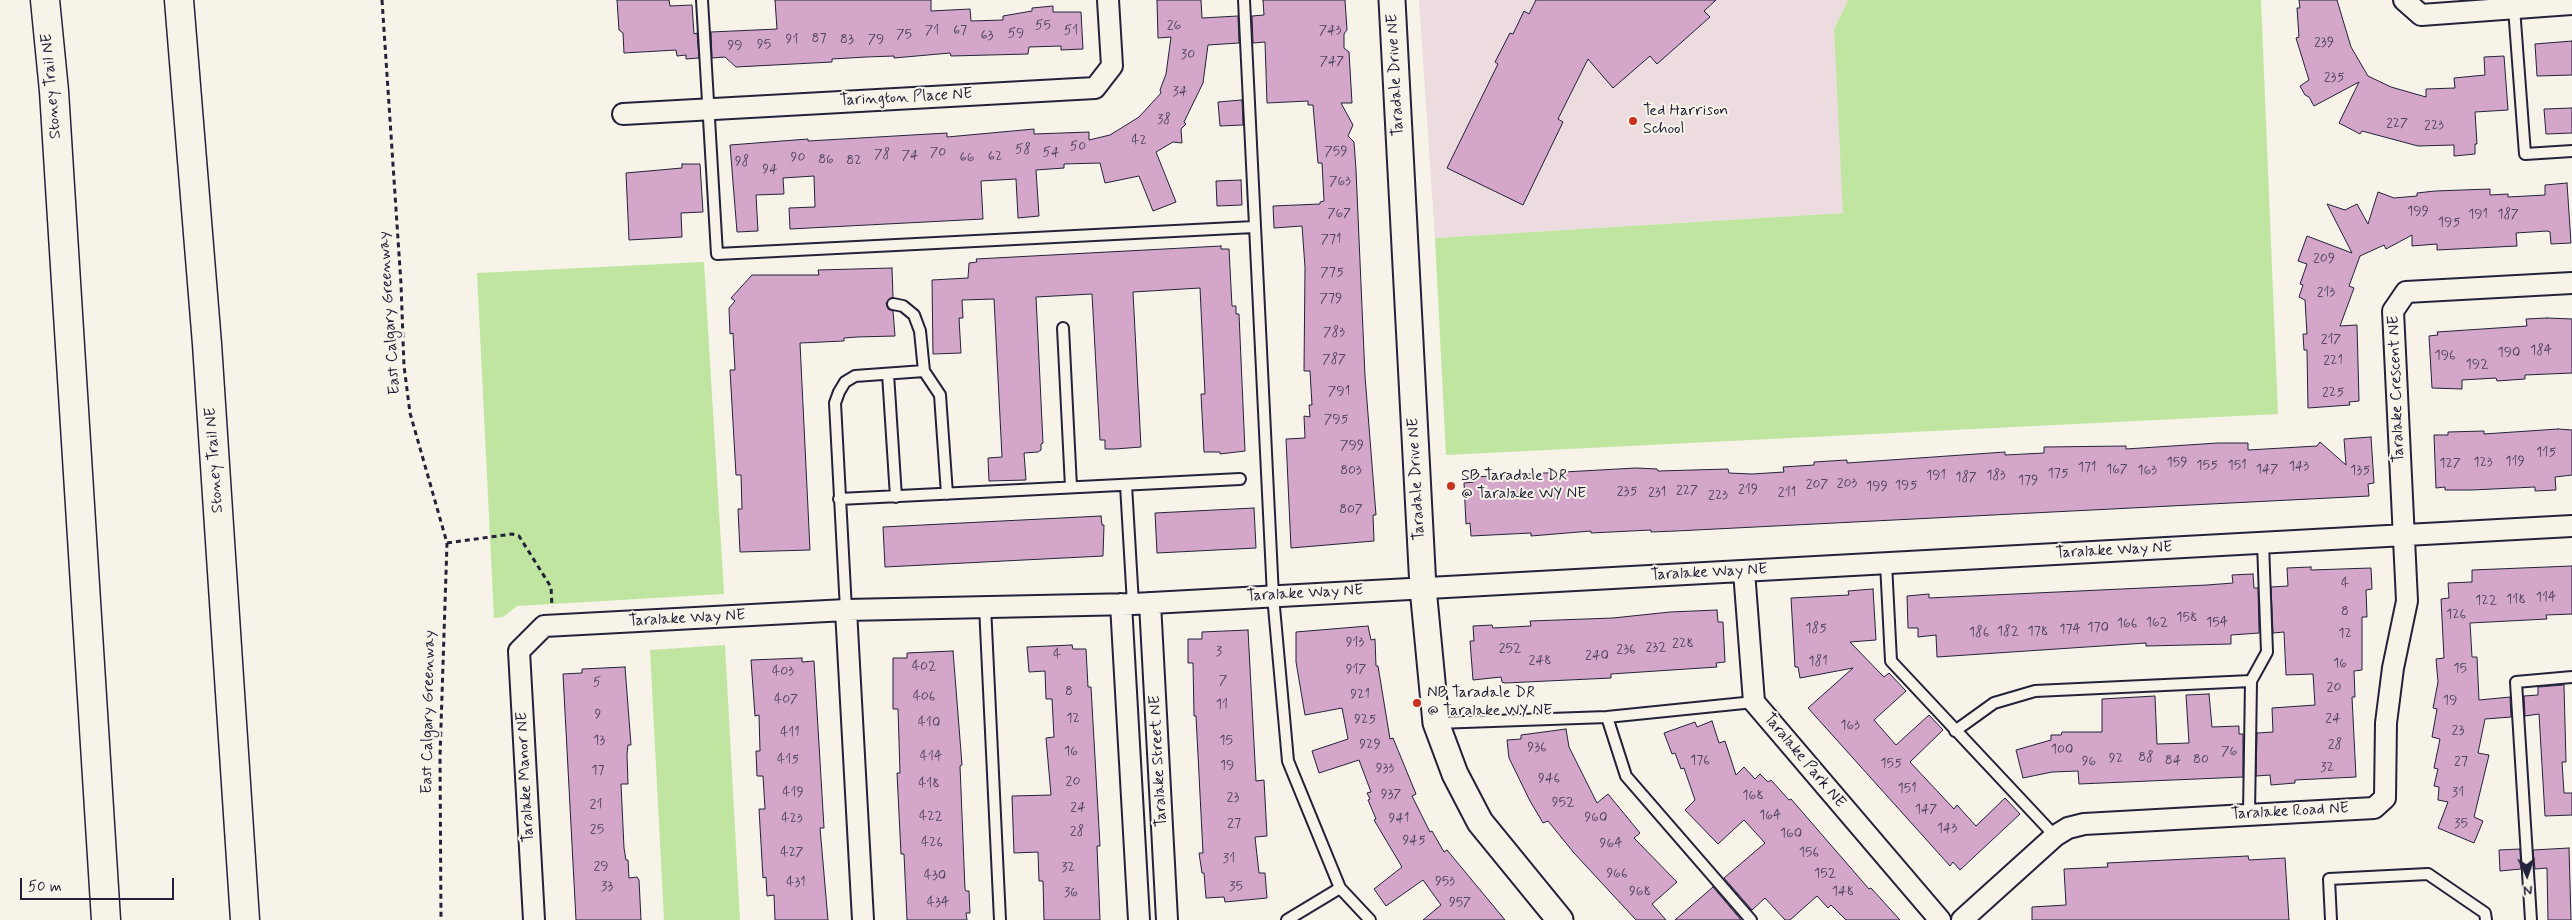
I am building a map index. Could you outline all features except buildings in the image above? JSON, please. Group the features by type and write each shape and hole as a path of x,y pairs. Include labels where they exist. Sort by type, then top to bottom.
{"highway":[{"name":"Stoney Trail NE","path":"44,0 54,91 106,920"},
{"name":"Stoney Trail NE","path":"179,0 208,354 245,920"}],"street":[{"name":"Tarington Place NE","path":"623,114 1096,88 1112,66 1108,0"},
{"name":"Taradale Drive NE","path":"1392,0 1423,588 1436,723 1454,774 1480,822 1560,920"},
{"path":"2404,0 2421,15 2572,4"},
{"name":"Taralake Crescent NE","path":"2403,535 2393,311 2406,292 2572,283"},
{"name":"Taralake Way NE","path":"531,638 544,626 846,610 1135,603 2572,526"},
{"name":"Taralake Road NE","path":"1962,920 2055,836 2068,828 2084,824 2374,808 2386,798 2386,723 2393,668 2407,601 2403,535"},
{"name":"Taralake Park NE","path":"1744,571 1754,702 1940,920"},
{"name":"Taralake Street NE","path":"1135,603 1139,920"},
{"name":"Taralake Street NE","path":"1135,603 1167,920"},
{"path":"846,610 863,920"},
{"name":"Taralake Manor NE","path":"531,638 519,651 534,920"}],"lane":[{"path":"702,0 717,254 1254,227"},
{"path":"1244,0 1273,596 1288,761 1340,888 1370,920"},
{"path":"2514,8 2525,154 2572,151"},
{"path":"893,304 904,306 914,315 920,331 924,371 940,395 947,494"},
{"path":"1062,328 1071,487"},
{"path":"846,610 835,403 845,382 855,376 924,371"},
{"path":"888,374 896,497"},
{"path":"839,499 1240,478"},
{"path":"1126,484 1135,603"},
{"path":"2249,814 2251,681 2267,652 2264,543"},
{"path":"1886,563 1891,661 2055,836"},
{"path":"985,606 1000,920"},
{"path":"2531,920 2516,682 2572,677"},
{"path":"1955,731 1994,702 2035,691 2251,681"},
{"path":"1436,723 1608,717 1754,702"},
{"path":"1608,717 1626,776 1751,920"},
{"path":"2331,920 2329,879 2428,874 2485,913 2486,920"},
{"path":"1287,920 1340,888"}],"path":[{"name":"East Calgary Greenway","path":"382,0 401,284 404,366 410,413 447,543 440,756 441,920"},
{"path":"447,543 512,534 519,536 551,587 554,626"}],"shaded area":[{"name":"Ted Harrison School","path":"1419,0 1848,0 1834,29 1844,213 1435,238"}],"green space":[{"path":"1848,0 2261,0 2278,414 1446,455 1435,238 1843,213 1834,29"},
{"path":"704,262 724,594 517,606 503,617 494,618 477,273"},
{"path":"725,645 740,920 664,920 650,650"}],"place":[{"name":"Ted Harrison School","path":"1633,121"},
{"name":"SB Taradale DR @ Taralake WY NE","path":"1451,486"},
{"name":"NB Taradale DR @ Taralake WY NE","path":"1417,703"}]}
